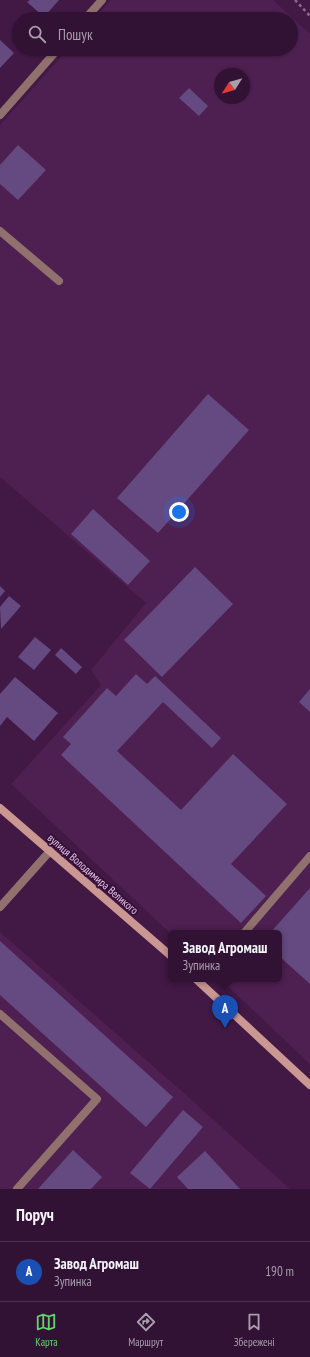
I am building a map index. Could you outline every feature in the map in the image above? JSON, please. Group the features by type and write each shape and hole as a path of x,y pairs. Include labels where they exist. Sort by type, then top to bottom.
{"main road":[{"name":"вулиця Володимира Великого","path":"0,808 168,953"},
{"path":"202,982 310,1085"}],"street":[{"path":"91,12 102,0"},
{"path":"0,115 52,56"},
{"path":"0,231 59,281"},
{"path":"0,907 50,851"},
{"path":"247,930 310,856"},
{"path":"0,1014 97,1099 17,1189"}],"path":[{"path":"295,0 310,16"}],"shaded area":[{"path":"111,0 273,0 286,12 100,12"},
{"path":"298,23 310,34 310,1064 223,982 282,982 282,930 168,931 11,784 101,685 91,670 146,603 0,477 0,125 62,56 298,56"},
{"path":"0,932 185,1094 290,1189 0,1189"}],"building":[{"path":"30,0 59,0 48,12 38,12 27,2"},
{"path":"0,40 12,51 12,55 0,68"},
{"path":"189,88 208,106 199,116 179,98"},
{"path":"18,145 46,170 18,200 0,184 0,165"},
{"path":"208,394 249,430 158,533 117,498"},
{"path":"93,509 150,561 128,585 71,534"},
{"path":"195,567 233,604 162,677 124,640"},
{"path":"0,586 5,591 0,597"},
{"path":"9,596 21,606 1,629 0,607"},
{"path":"35,637 51,650 34,670 18,657"},
{"path":"61,648 82,667 76,674 55,655"},
{"path":"136,674 147,684 155,676 221,738 212,748 163,702 117,751 181,810 233,754 287,804 231,864 266,896 241,923 61,755 71,744 63,737 107,688 116,696"},
{"path":"15,677 58,713 34,741 7,717 0,726 0,694"},
{"path":"310,689 310,712 299,702"},
{"path":"310,888 310,984 282,959 282,930 273,930"},
{"path":"0,941 173,1097 146,1127 0,995"},
{"path":"183,1110 203,1127 150,1189 130,1173"},
{"path":"73,1150 102,1177 91,1189 38,1189"},
{"path":"205,1151 240,1189 188,1189 177,1177"}],"place":[{"name":"Завод Агромаш","path":"225,1028"}]}
